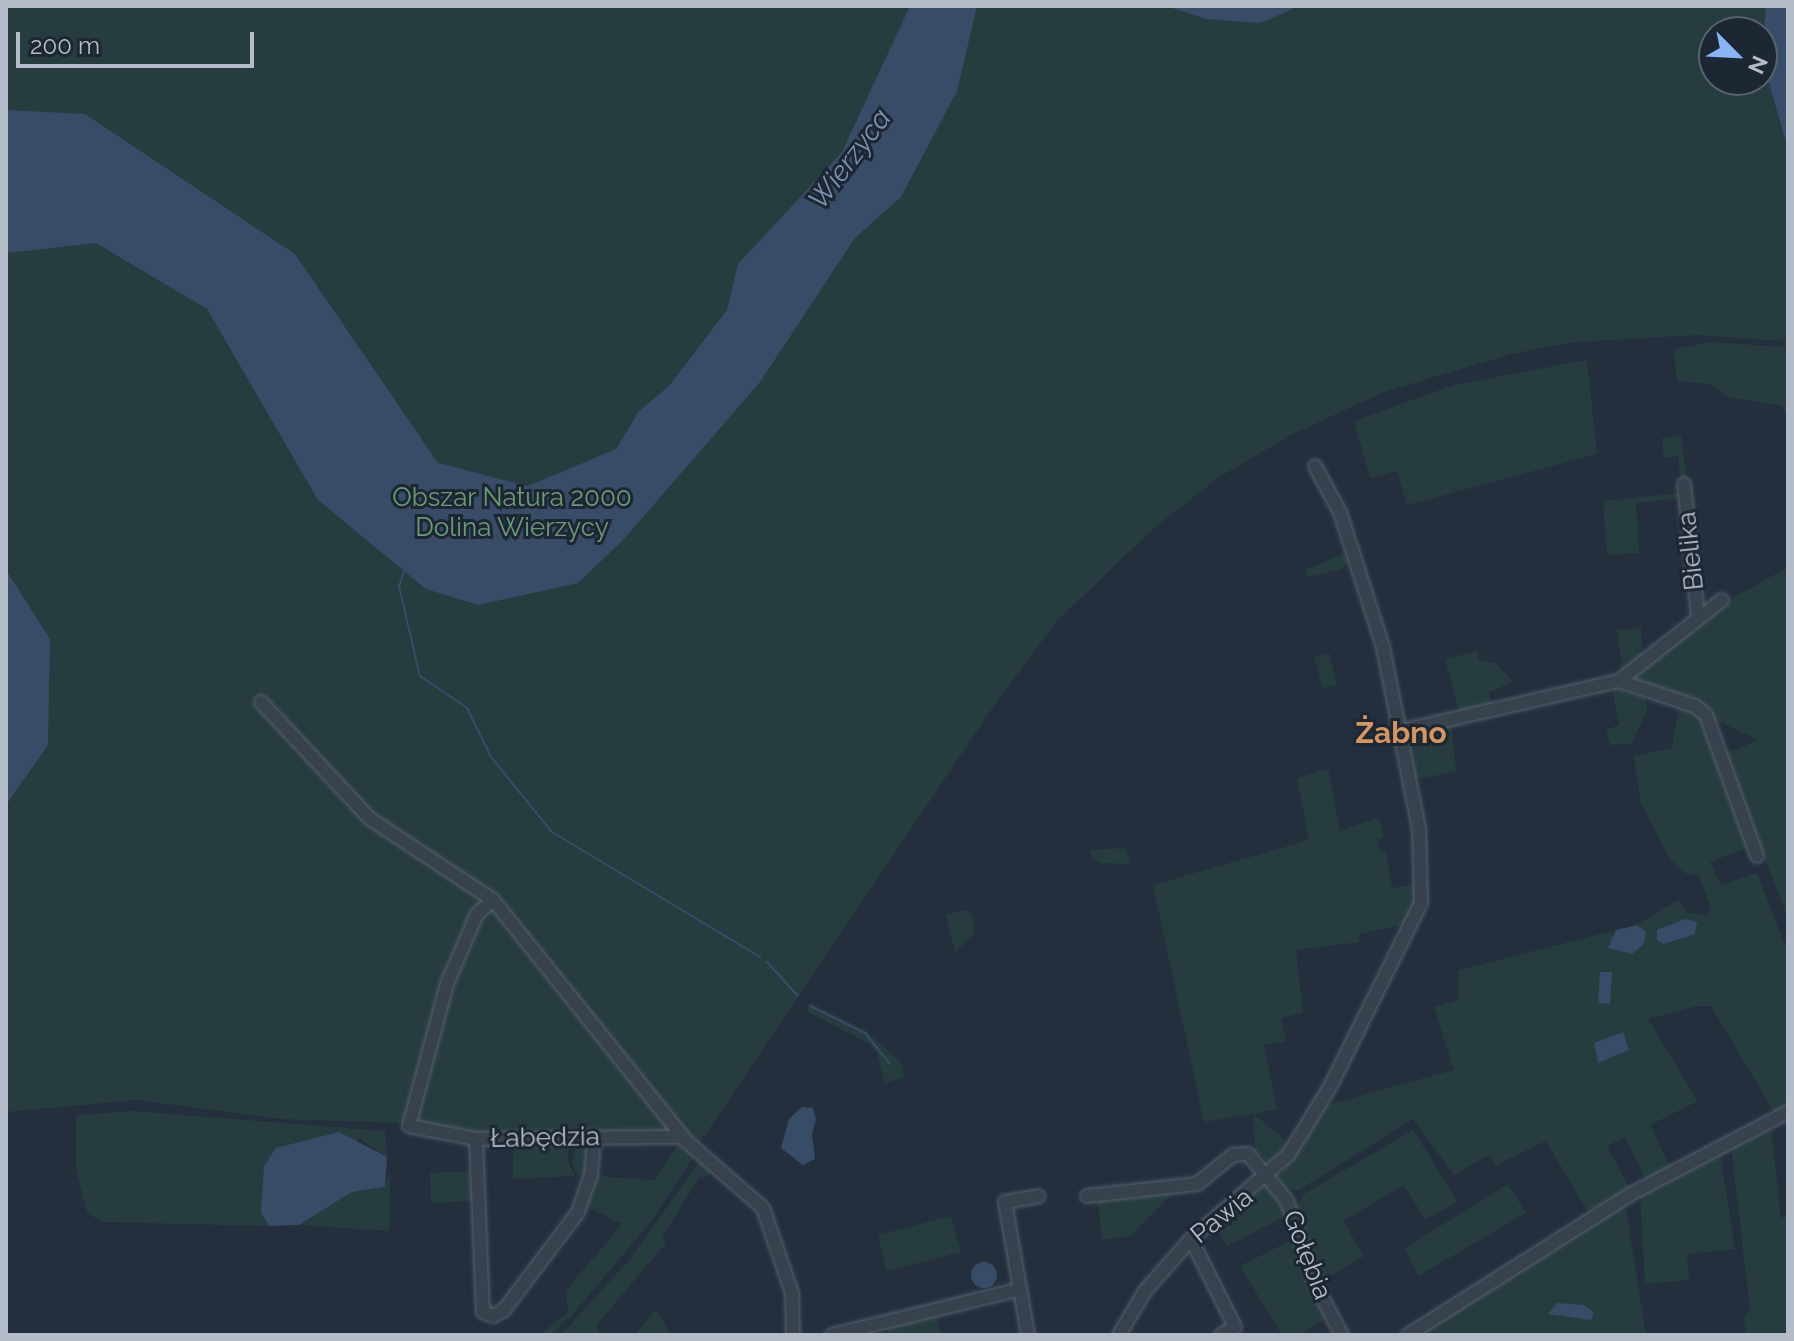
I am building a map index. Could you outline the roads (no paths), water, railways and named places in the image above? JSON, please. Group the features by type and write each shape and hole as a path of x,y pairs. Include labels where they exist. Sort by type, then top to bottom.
{"street":[{"name":"Pawia","path":"1119,1335 1145,1291 1191,1239 1268,1177 1325,1096 1421,903 1419,829 1375,615 1340,512 1315,466"},
{"name":"Bielika","path":"1684,484 1698,617"},
{"path":"1400,731 1619,681 1722,600"},
{"path":"1619,681 1695,706 1706,715 1757,856"},
{"path":"261,702 369,818 493,900 682,1137 771,1220 792,1293 793,1335"},
{"name":"Łabędzia","path":"493,900 477,914 447,984 409,1126 476,1139 682,1137"},
{"path":"1408,1335 1631,1194 1788,1112"},
{"path":"476,1139 483,1312 493,1316 578,1212 591,1175 594,1137"},
{"name":"Gołębia","path":"1087,1196 1197,1184 1240,1152 1251,1157 1287,1201 1318,1290 1342,1335"},
{"path":"1028,1335 1017,1290 1005,1202 1038,1196"},
{"path":"1191,1239 1235,1327 1221,1335"},
{"path":"832,1335 1017,1290"}],"water":[{"name":"Wierzyca","path":"910,6 977,6 957,91 901,197 855,238 760,382 624,539 578,583 478,605 426,589 318,500 207,309 96,243 6,253 6,110 85,114 295,254 438,463 528,486 616,449 639,411 669,386 727,310 738,264 842,152"},
{"path":"1166,6 1300,6 1260,23 1206,19"},
{"path":"1766,6 1788,6 1788,149 1773,96 1778,96 1778,16 1765,16"},
{"path":"6,570 50,639 48,745 6,805"},
{"path":"1685,919 1697,922 1695,934 1664,944 1657,940 1657,930"},
{"path":"1637,925 1646,932 1644,944 1632,954 1608,948 1616,930"},
{"path":"1600,972 1612,972 1610,1004 1598,1003"},
{"path":"1623,1032 1629,1050 1598,1063 1594,1043"},
{"path":"802,1107 813,1108 816,1119 812,1134 815,1159 803,1165 781,1148 789,1119"},
{"path":"339,1132 387,1157 385,1187 352,1192 299,1225 269,1226 261,1213 264,1166 276,1148"},
{"path":"984,1262 993,1266 997,1275 993,1284 984,1288 975,1284 971,1275 975,1266"},
{"path":"1557,1303 1583,1305 1594,1312 1591,1320 1548,1314"}],"waterway":[{"path":"404,571 399,586 420,676 467,708 491,757 552,832 760,957"},
{"path":"767,962 797,995"},
{"path":"810,1006 865,1033 890,1064"}],"district":[{"name":"Żabno","path":"1401,733"}],"park label":[{"name":"Obszar Natura 2000 Dolina Wierzycy","path":"512,513"}]}
